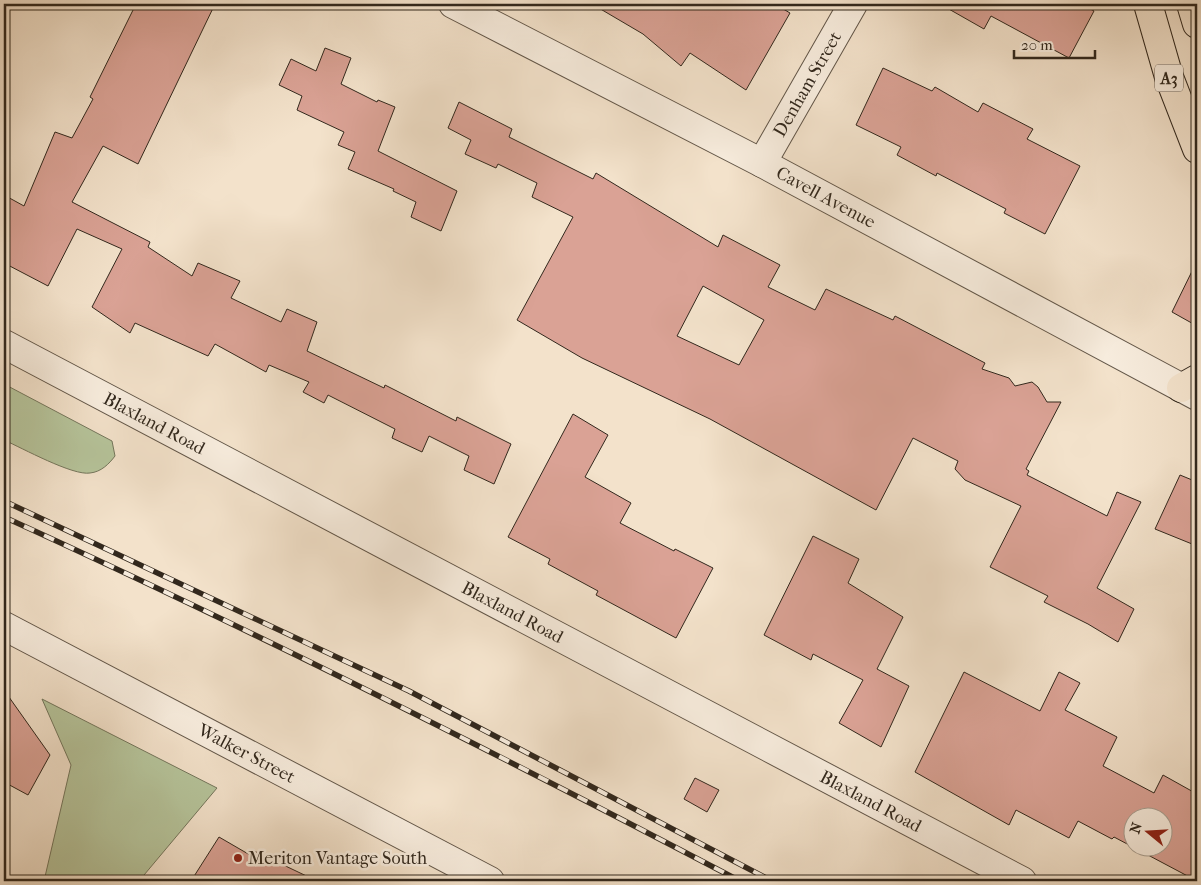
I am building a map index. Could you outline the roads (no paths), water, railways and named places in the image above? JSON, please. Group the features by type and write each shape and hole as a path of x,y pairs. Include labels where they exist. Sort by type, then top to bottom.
{"highway":[{"name":"A3","path":"1148,4 1169,77 1197,149"},
{"path":"1191,4 1197,24"}],"street":[{"name":"Cavell Avenue","path":"453,4 1192,388"},
{"name":"Denham Street","path":"762,163 853,4"},
{"name":"Blaxland Road","path":"4,344 1022,881"},
{"name":"Walker Street","path":"4,626 490,881"}],"railway":[{"path":"4,501 409,691 772,881"},
{"path":"4,517 282,648 558,786 740,881"}],"place":[{"name":"Meriton Vantage South","path":"238,858"}]}
